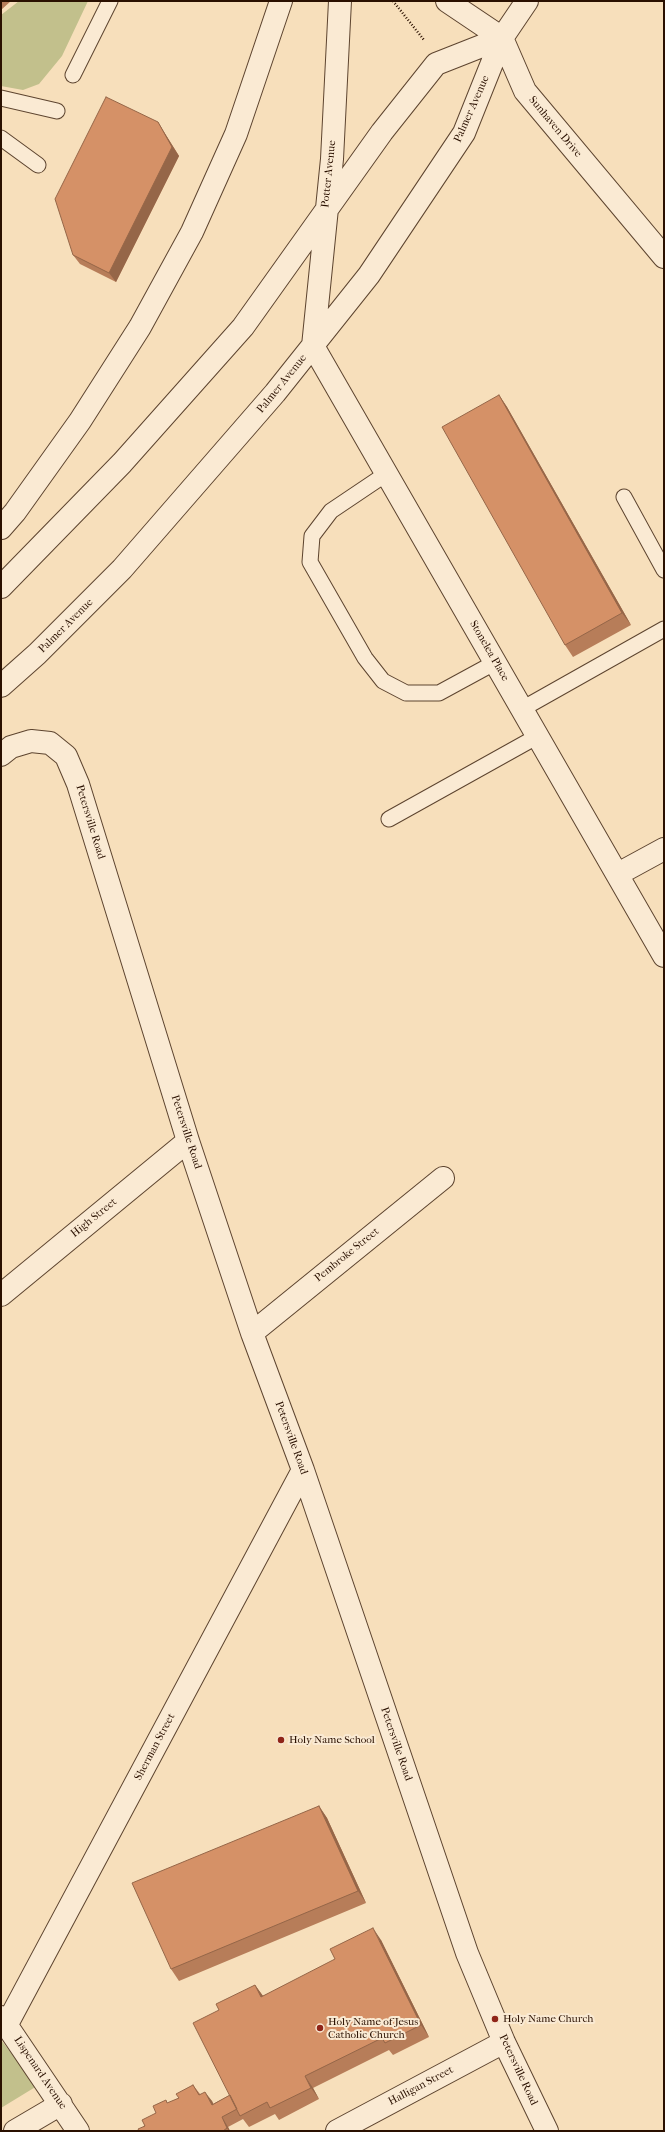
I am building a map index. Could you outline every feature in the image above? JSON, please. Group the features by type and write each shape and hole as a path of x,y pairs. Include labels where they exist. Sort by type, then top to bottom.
{"street":[{"path":"1,528 15,512 80,421 140,327 192,232 236,134 281,1"},
{"name":"Potter Avenue","path":"313,346 332,159 340,1"},
{"path":"447,1 502,38"},
{"name":"Palmer Avenue","path":"1,686 37,654 122,569 210,469 313,346 370,275 464,133 502,38 527,1"},
{"path":"1,587 122,463 243,327 382,132 436,64 502,38"},
{"name":"Sunhaven Drive","path":"502,38 525,90 664,257"},
{"name":"Stonelea Place","path":"313,346 664,956"},
{"name":"Petersville Road","path":"1,755 11,746 31,741 50,743 66,756 78,784 188,1141 252,1333 303,1470 467,1953 504,2042 547,2131"},
{"path":"618,874 664,849"},
{"name":"High Street","path":"1,1295 188,1141"},
{"name":"Pembroke Street","path":"252,1333 443,1178"},
{"name":"Sherman Street","path":"4,2020 303,1470"},
{"name":"Lispenard Avenue","path":"4,2020 78,2131"},
{"name":"Halligan Street","path":"337,2131 504,2042"},
{"path":"15,2131 61,2104"}],"lane":[{"path":"73,75 110,1"},
{"path":"1,98 57,111"},
{"path":"1,138 38,165"},
{"path":"386,474 331,511 312,536 310,562 361,651 382,681 406,693 439,693 496,662"},
{"path":"624,497 664,570"},
{"path":"522,709 664,630"},
{"path":"389,819 538,736"}],"path":[{"path":"393,1 429,46"}],"shaded area":[{"path":"19,1 88,1 62,56 39,84 23,90 1,86 1,15"},
{"path":"1,2040 37,2086 1,2108"}],"building":[{"path":"106,97 158,122 172,147 109,273 73,255 55,199"},
{"path":"499,395 622,613 565,645 442,427"},
{"path":"319,1806 358,1891 171,1969 132,1883"},
{"name":"Holy Name of Jesus Catholic Church","path":"373,1928 421,2025 385,2043 382,2038 305,2076 311,2088 270,2108 267,2102 240,2116 193,2023 219,2010 216,2004 255,1985 261,1997 335,1959 330,1949"},
{"path":"193,2085 199,2095 205,2092 212,2105 230,2095 237,2109 222,2117 227,2128 223,2131 139,2131 138,2129 145,2126 142,2120 156,2113 153,2106 166,2100 167,2103 179,2098 176,2094"}],"place":[{"name":"Holy Name School","path":"281,1740"},
{"name":"Holy Name Church","path":"495,2019"},
{"name":"Holy Name of Jesus Catholic Church","path":"320,2028"}]}
